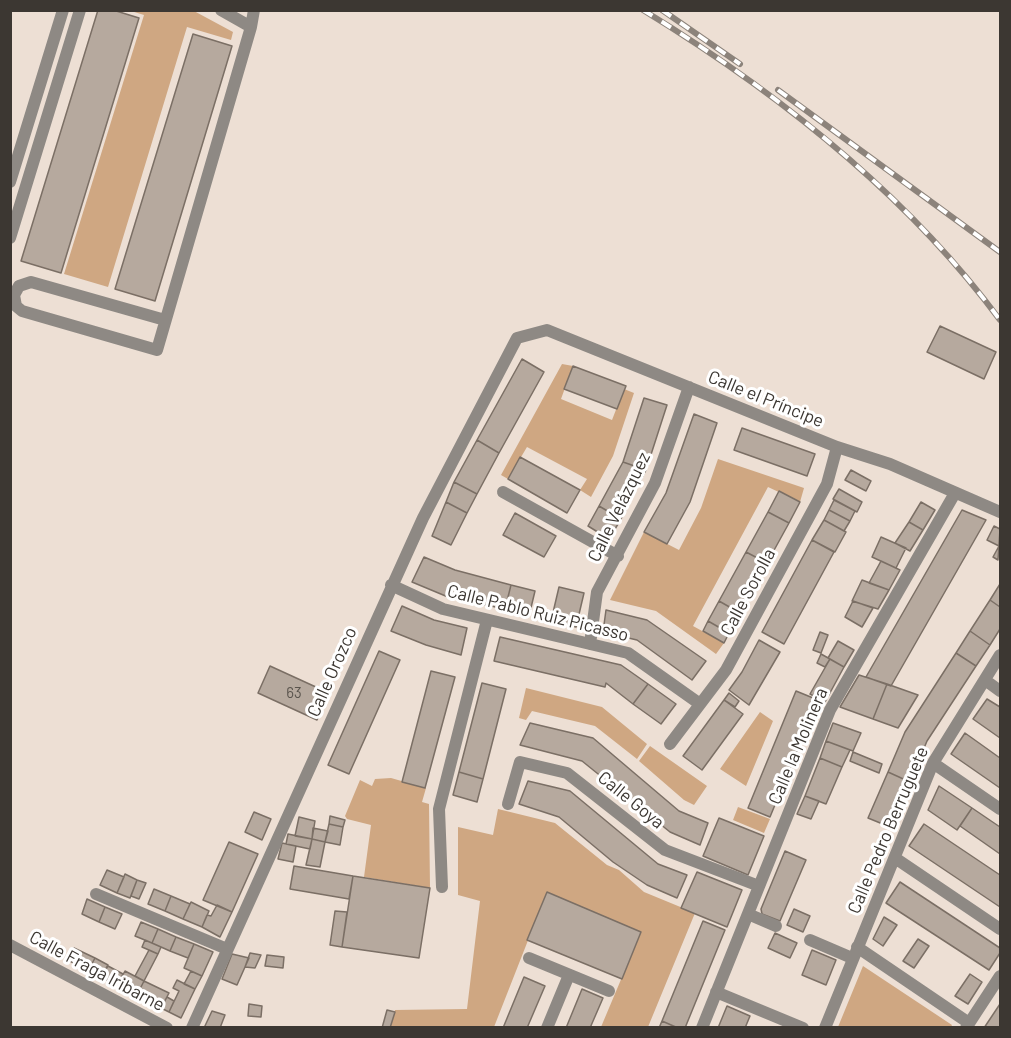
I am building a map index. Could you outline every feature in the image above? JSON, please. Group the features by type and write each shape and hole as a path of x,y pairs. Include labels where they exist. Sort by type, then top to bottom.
{"street":[{"path":"10,182 63,10"},
{"path":"10,238 81,10"},
{"path":"221,10 251,27"},
{"path":"165,320 31,282 19,286 14,295 16,306 22,311 157,350 254,10"},
{"name":"Calle el Príncipe","path":"517,338 547,330 837,447 891,464 1000,512"},
{"name":"Calle Orozco","path":"192,1028 391,585 445,471 517,338"},
{"name":"Calle Velázquez","path":"590,644 597,592 655,483 689,387"},
{"name":"Calle Sorolla","path":"670,744 726,669 821,494 837,447"},
{"path":"503,492 618,556"},
{"name":"Calle la Molinera","path":"702,1028 830,710 955,493"},
{"name":"Calle Pablo Ruiz Picasso","path":"391,585 443,609 628,653 700,704"},
{"path":"442,887 439,809 487,620"},
{"name":"Calle Pedro Berruguete","path":"825,1028 933,763 1000,655"},
{"path":"985,680 1000,691"},
{"name":"Calle Goya","path":"508,804 520,762 567,773 665,850 759,886"},
{"path":"933,763 1000,809"},
{"path":"895,858 1000,929"},
{"path":"96,894 227,950"},
{"path":"748,914 776,926"},
{"path":"810,940 855,952 967,1025 1000,976"},
{"name":"Calle Fraga Iribarne","path":"10,945 167,1028"},
{"path":"529,958 609,991"},
{"path":"547,1028 569,975"},
{"path":"716,992 799,1027"}],"shaded area":[{"path":"131,11 194,11 233,32 231,40 187,27 108,287 64,274 144,15"},
{"path":"562,364 573,366 561,399 612,420 624,389 634,393 613,456 591,497 580,490 587,479 527,447 508,479 501,475"},
{"path":"718,459 804,488 800,502 768,487 693,626 724,643 716,654 656,611 610,600 644,532 679,550 701,508"},
{"path":"526,688 602,707 647,744 637,759 595,726 532,711 526,720 519,718"},
{"path":"760,712 773,721 746,786 720,769"},
{"path":"650,746 707,786 694,805 684,800 639,761"},
{"path":"391,778 426,788 422,802 429,804 430,888 364,877 371,825 347,819 345,816 360,780 372,786 375,779"},
{"path":"738,807 770,819 764,833 733,820"},
{"path":"498,809 555,823 607,865 619,870 644,892 695,913 648,1027 601,1027 641,932 547,892 494,1027 390,1028 395,1010 467,1009 480,901 458,895 458,827 493,835"},
{"path":"863,966 952,1025 951,1027 838,1027"}],"building":[{"path":"98,10 113,10 139,18 61,273 21,261"},
{"path":"193,34 232,46 155,301 115,289"},
{"path":"940,326 996,352 984,379 927,352"},
{"path":"522,359 544,372 499,453 477,440"},
{"path":"573,366 626,386 617,409 564,389"},
{"path":"644,398 667,405 646,470 623,462"},
{"path":"694,414 717,423 690,502 667,544 644,532 666,493"},
{"path":"742,428 815,454 807,476 734,450"},
{"path":"477,440 499,453 477,494 454,482"},
{"path":"520,457 580,490 567,513 508,479"},
{"path":"623,462 646,470 621,519 599,506"},
{"path":"851,470 871,481 866,491 845,480"},
{"path":"454,482 477,494 467,513 446,502"},
{"path":"839,489 862,502 857,512 833,499"},
{"path":"779,491 800,502 789,523 768,512"},
{"path":"834,500 855,511 850,521 829,510"},
{"path":"446,502 467,513 451,545 432,536"},
{"path":"921,502 935,510 923,530 909,522"},
{"path":"599,506 621,519 609,539 588,526"},
{"path":"829,510 850,521 844,531 824,520"},
{"path":"962,510 986,520 891,686 866,677"},
{"path":"768,512 789,523 767,563 746,552"},
{"path":"515,513 556,536 544,557 503,535"},
{"path":"824,520 846,532 835,552 812,540"},
{"path":"909,522 923,530 910,551 895,543"},
{"path":"994,526 1000,529 999,546 987,540"},
{"path":"881,537 906,548 896,568 872,557"},
{"path":"812,540 834,552 784,644 762,632"},
{"path":"999,546 998,560 993,557"},
{"path":"746,552 767,563 740,613 719,601"},
{"path":"424,557 455,570 511,585 505,609 448,597 412,582"},
{"path":"881,561 900,570 889,590 869,583"},
{"path":"862,580 889,590 878,609 852,601"},
{"path":"1000,584 1000,607 990,600"},
{"path":"511,585 535,591 529,616 505,609"},
{"path":"559,587 584,593 576,627 551,621"},
{"path":"990,600 1000,607 1000,629 990,645 970,631"},
{"path":"719,601 740,613 729,633 708,621"},
{"path":"853,601 873,608 862,627 845,617"},
{"path":"402,606 434,620 467,628 461,655 426,645 391,631"},
{"path":"606,610 647,620 706,661 692,680 637,640 603,632"},
{"path":"708,621 729,633 724,643 703,631"},
{"path":"970,631 990,645 976,666 956,653"},
{"path":"820,632 828,635 821,653 813,650"},
{"path":"500,637 621,665 648,684 633,704 606,683 605,687 494,661"},
{"path":"759,640 780,652 749,705 729,690 742,672"},
{"path":"838,641 854,650 844,667 828,658"},
{"path":"379,651 400,660 349,774 328,765"},
{"path":"956,653 976,666 927,741 910,782 888,772 905,732"},
{"path":"821,654 830,659 825,667 817,663"},
{"path":"830,659 844,667 825,702 810,694"},
{"path":"270,666 329,693 317,720 258,693"},
{"path":"431,671 455,677 425,788 402,782"},
{"path":"859,675 887,684 873,719 840,707"},
{"path":"482,683 506,689 483,779 459,772"},
{"path":"648,684 676,704 661,724 633,704"},
{"path":"887,684 918,695 898,728 873,719"},
{"path":"796,691 818,700 770,817 748,808"},
{"path":"729,693 739,701 735,707 724,700"},
{"path":"987,699 1000,707 1000,738 973,719"},
{"path":"724,700 743,714 702,770 683,756"},
{"path":"530,723 593,738 679,811 708,823 700,845 670,832 582,761 520,745"},
{"path":"833,723 861,733 853,751 826,741"},
{"path":"965,733 1000,758 1000,788 951,754"},
{"path":"826,741 850,750 842,767 820,758"},
{"path":"853,752 882,764 879,773 850,761"},
{"path":"820,758 842,767 826,804 805,796"},
{"path":"459,772 483,779 477,802 453,795"},
{"path":"888,772 910,782 890,827 868,818"},
{"path":"528,781 570,791 658,864 687,875 677,898 647,885 613,862 559,817 519,804"},
{"path":"939,786 972,808 957,830 928,810"},
{"path":"805,796 819,801 811,819 797,814"},
{"path":"972,808 1000,827 1000,854 960,826"},
{"path":"254,812 271,819 262,840 245,832"},
{"path":"330,816 345,820 343,827 329,824"},
{"path":"299,817 315,821 312,839 295,836"},
{"path":"719,818 764,836 748,875 703,856"},
{"path":"329,824 343,827 340,845 325,842"},
{"path":"924,824 1000,875 1000,907 909,846"},
{"path":"313,828 328,831 325,842 312,839"},
{"path":"288,834 312,839 310,849 286,844"},
{"path":"312,839 325,842 320,867 306,865"},
{"path":"229,842 258,854 232,912 203,900"},
{"path":"282,843 296,846 293,862 278,859"},
{"path":"785,851 806,860 780,921 762,914 761,909"},
{"path":"294,866 353,876 349,899 290,889"},
{"path":"107,870 124,877 117,893 100,885"},
{"path":"697,872 742,890 727,927 681,908"},
{"path":"125,874 137,880 130,898 117,893"},
{"path":"353,876 430,888 419,958 342,947"},
{"path":"137,880 146,883 139,899 131,896"},
{"path":"900,882 1000,948 1000,953 989,970 886,903"},
{"path":"154,889 171,896 165,911 148,904"},
{"path":"547,892 641,932 622,979 527,940"},
{"path":"171,896 190,904 183,919 165,911"},
{"path":"87,899 105,907 99,922 82,914"},
{"path":"191,902 209,911 202,927 183,919"},
{"path":"217,905 232,912 220,937 202,927 207,915 211,916"},
{"path":"105,907 122,914 115,929 99,922"},
{"path":"794,909 810,916 803,932 787,925"},
{"path":"335,911 347,912 342,947 330,945"},
{"path":"884,917 897,925 883,946 873,939"},
{"path":"703,921 725,930 685,1028 678,1028 662,1021"},
{"path":"141,922 158,929 152,943 135,936"},
{"path":"158,929 176,937 170,951 152,943"},
{"path":"775,933 797,943 790,958 768,948"},
{"path":"176,937 194,944 188,958 170,951"},
{"path":"918,939 929,946 914,968 903,961"},
{"path":"145,940 161,947 158,954 142,947"},
{"path":"194,944 213,952 202,976 184,968"},
{"path":"74,948 95,958 88,971 68,960"},
{"path":"149,950 158,954 144,981 135,976"},
{"path":"812,950 836,960 826,985 802,975"},
{"path":"250,953 261,955 255,968 245,967"},
{"path":"232,954 249,958 237,985 222,979"},
{"path":"267,955 284,957 283,968 265,966"},
{"path":"95,958 108,965 101,977 88,971"},
{"path":"108,966 123,974 117,985 101,977"},
{"path":"125,971 144,981 137,995 117,985"},
{"path":"191,971 202,976 195,989 184,984"},
{"path":"970,974 982,982 968,1004 955,996"},
{"path":"524,977 545,986 527,1028 503,1028"},
{"path":"177,980 195,989 181,1018 169,1012 179,991 173,988"},
{"path":"144,981 169,993 161,1008 137,995"},
{"path":"582,989 603,998 590,1028 566,1028"},
{"path":"167,997 174,1001 169,1012 161,1008"},
{"path":"249,1004 262,1006 261,1017 248,1016"},
{"path":"1000,1004 1000,1028 984,1028"},
{"path":"727,1006 750,1016 745,1028 718,1028"},
{"path":"387,1010 395,1012 390,1028 382,1028"},
{"path":"212,1011 225,1015 220,1028 204,1028"},
{"path":"662,1021 678,1028 659,1028"}],"railway":[{"path":"643,10 742,75 837,148 923,230 1000,320"},
{"path":"662,10 740,64"},
{"path":"778,90 1000,252"}]}
